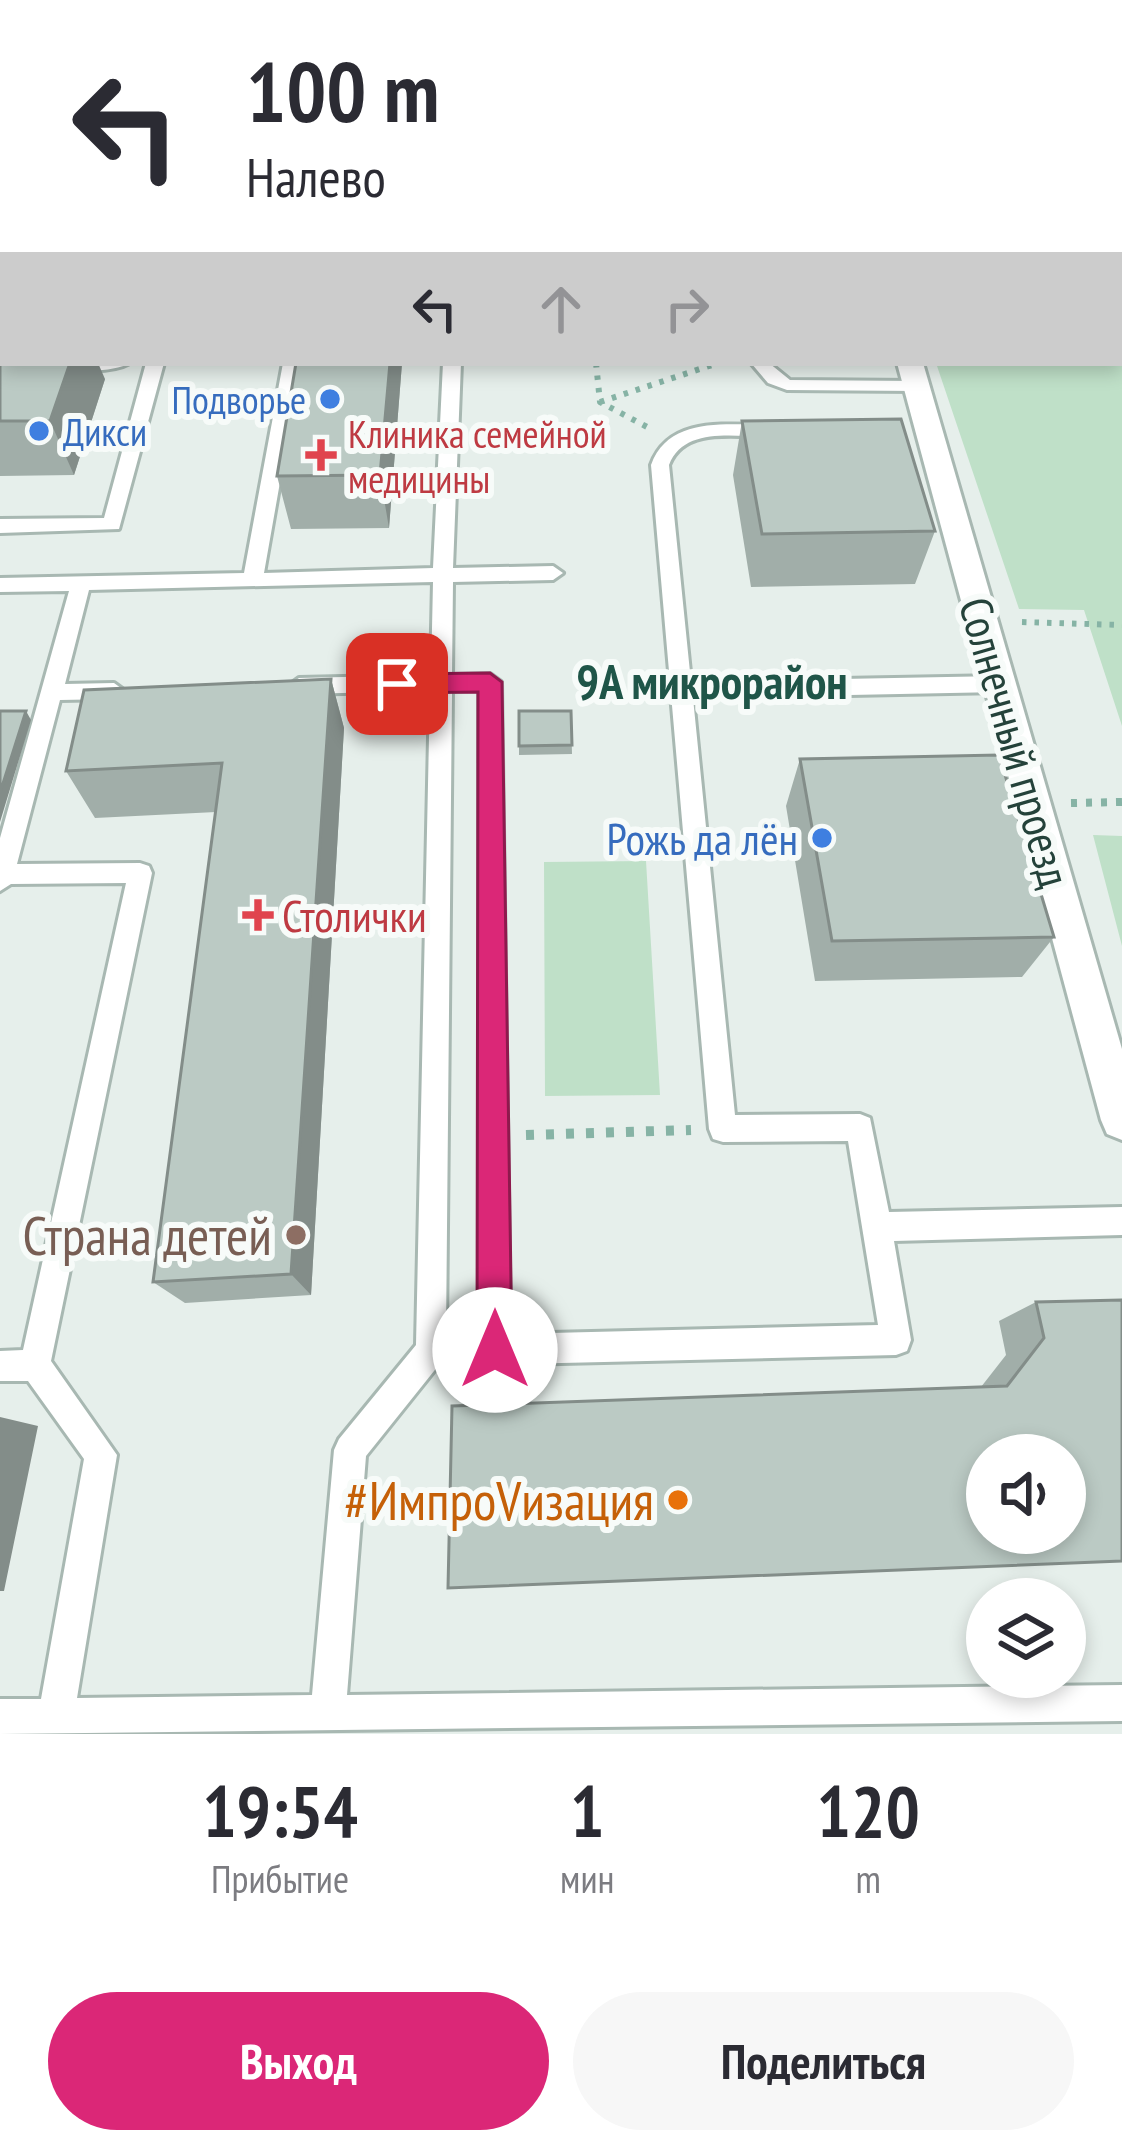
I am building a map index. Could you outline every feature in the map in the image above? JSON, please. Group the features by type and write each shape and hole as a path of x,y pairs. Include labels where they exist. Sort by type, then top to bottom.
{"street":[{"name":"Солнечный проезд","path":"914,374 917,429 982,621 1122,1120"}],"lane":[{"path":"0,526 112,524 154,366"},
{"path":"253,580 291,366"},
{"path":"328,1711 350,1450 431,1351 440,683 452,366"},
{"path":"763,366 787,385 914,374"},
{"path":"431,1351 896,1340 860,1127 723,1130 660,465 662,451 671,440 691,434 787,431"},
{"path":"0,585 554,574"},
{"path":"56,1716 101,1455 35,1365 140,873 1,878 81,584"},
{"path":"280,687 490,682 495,1350"},
{"path":"681,690 1000,683"},
{"path":"51,692 142,690"},
{"path":"877,1227 1122,1221"},
{"path":"0,1366 35,1365"},
{"path":"0,1718 223,1723 328,1711 1122,1703"}],"path":[{"path":"596,366 600,402"},
{"path":"600,402 709,366"},
{"path":"600,402 671,440"},
{"path":"982,621 1122,625"},
{"path":"493,1136 723,1130"}],"green space":[{"path":"937,366 1122,366 1122,726 1084,610 1019,609"},
{"path":"1093,835 1122,836 1122,946"},
{"path":"646,861 660,1095 545,1096 544,862"}],"building":[{"path":"0,366 69,366 50,421 0,421"},
{"path":"295,366 390,366 380,475 277,476"},
{"path":"901,419 935,531 762,534 742,421"},
{"path":"331,679 291,1274 153,1282 222,763 66,771 84,690"},
{"path":"0,711 26,711 0,793"},
{"path":"519,711 571,711 572,745 519,746"},
{"path":"999,755 1054,937 832,941 800,759"},
{"path":"1122,1300 1122,1561 448,1588 452,1406 1007,1386 1044,1338 1036,1302"}],"place":[{"name":"Подворье","path":"330,399"},
{"name":"Дикси","path":"39,431"},
{"name":"Клиника семейной медицины","path":"321,455"},
{"name":"Рожь да лён","path":"822,838"},
{"name":"Столички","path":"258,915"},
{"name":"Страна детей","path":"296,1235"},
{"name":"#ИмпроVизация","path":"678,1500"}],"district":[{"name":"9А микрорайон","path":"712,681"}],"route":[{"path":"397,684 490,682 495,1350"}]}
